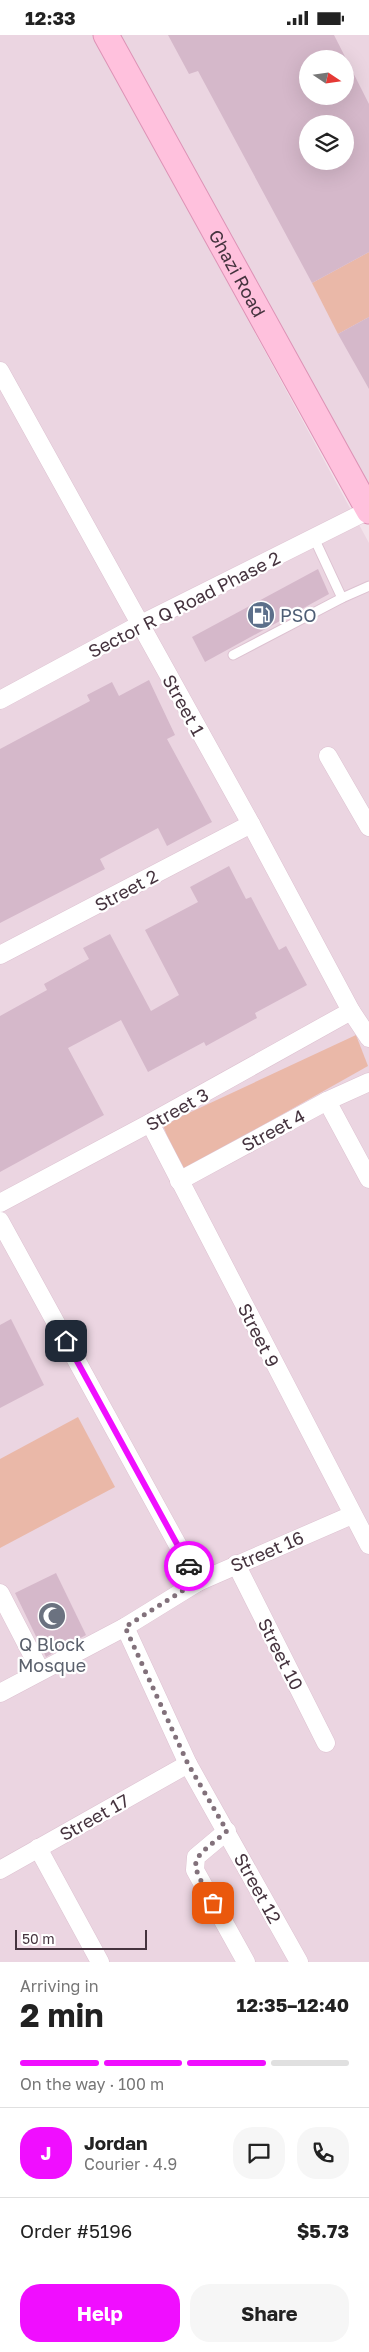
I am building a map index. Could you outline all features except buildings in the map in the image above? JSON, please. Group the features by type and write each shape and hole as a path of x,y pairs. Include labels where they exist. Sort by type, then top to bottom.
{"main road":[{"name":"Ghazi Road","path":"106,35 369,510"}],"street":[{"name":"Street 1","path":"0,371 139,625 251,824 351,1011 369,1038"},
{"name":"Sector R Q Road Phase 2","path":"0,700 139,625 369,510"},
{"path":"328,756 369,827"},
{"name":"Street 2","path":"0,955 251,824"},
{"name":"Street 3","path":"0,1203 150,1123 351,1011"},
{"name":"Street 4","path":"179,1181 327,1101 369,1082"},
{"path":"327,1101 369,1179"},
{"name":"Street 9","path":"150,1123 369,1545"},
{"path":"0,1221 198,1581"},
{"name":"Street 16","path":"0,1693 40,1670 125,1627 198,1581 352,1515"},
{"name":"Street 10","path":"236,1564 326,1743"},
{"path":"0,1593 40,1670"},
{"name":"Street 12","path":"125,1627 188,1764 299,1962"},
{"name":"Street 17","path":"0,1869 188,1764"},
{"path":"227,1831 196,1857 196,1870 246,1962"},
{"path":"38,1848 100,1962"}],"lane":[{"path":"314,538 342,598"},
{"path":"233,655 342,598 369,587"}],"shaded area":[{"path":"0,35 93,35 369,543 369,1962 0,1962"},
{"path":"117,35 369,35 369,491"},
{"path":"369,252 369,317 338,334 312,283"},
{"path":"356,1035 368,1066 180,1172 163,1125"},
{"path":"78,1417 115,1487 0,1548 0,1459"}],"way so far":[{"path":"189,1566 198,1581 125,1627 188,1764 227,1831 198,1855 195,1862 196,1873 213,1903"}],"place":[{"name":"PSO","path":"261,615"},
{"name":"Q Block Mosque","path":"52,1616"}],"route":[{"path":"66,1341 189,1566"}]}
